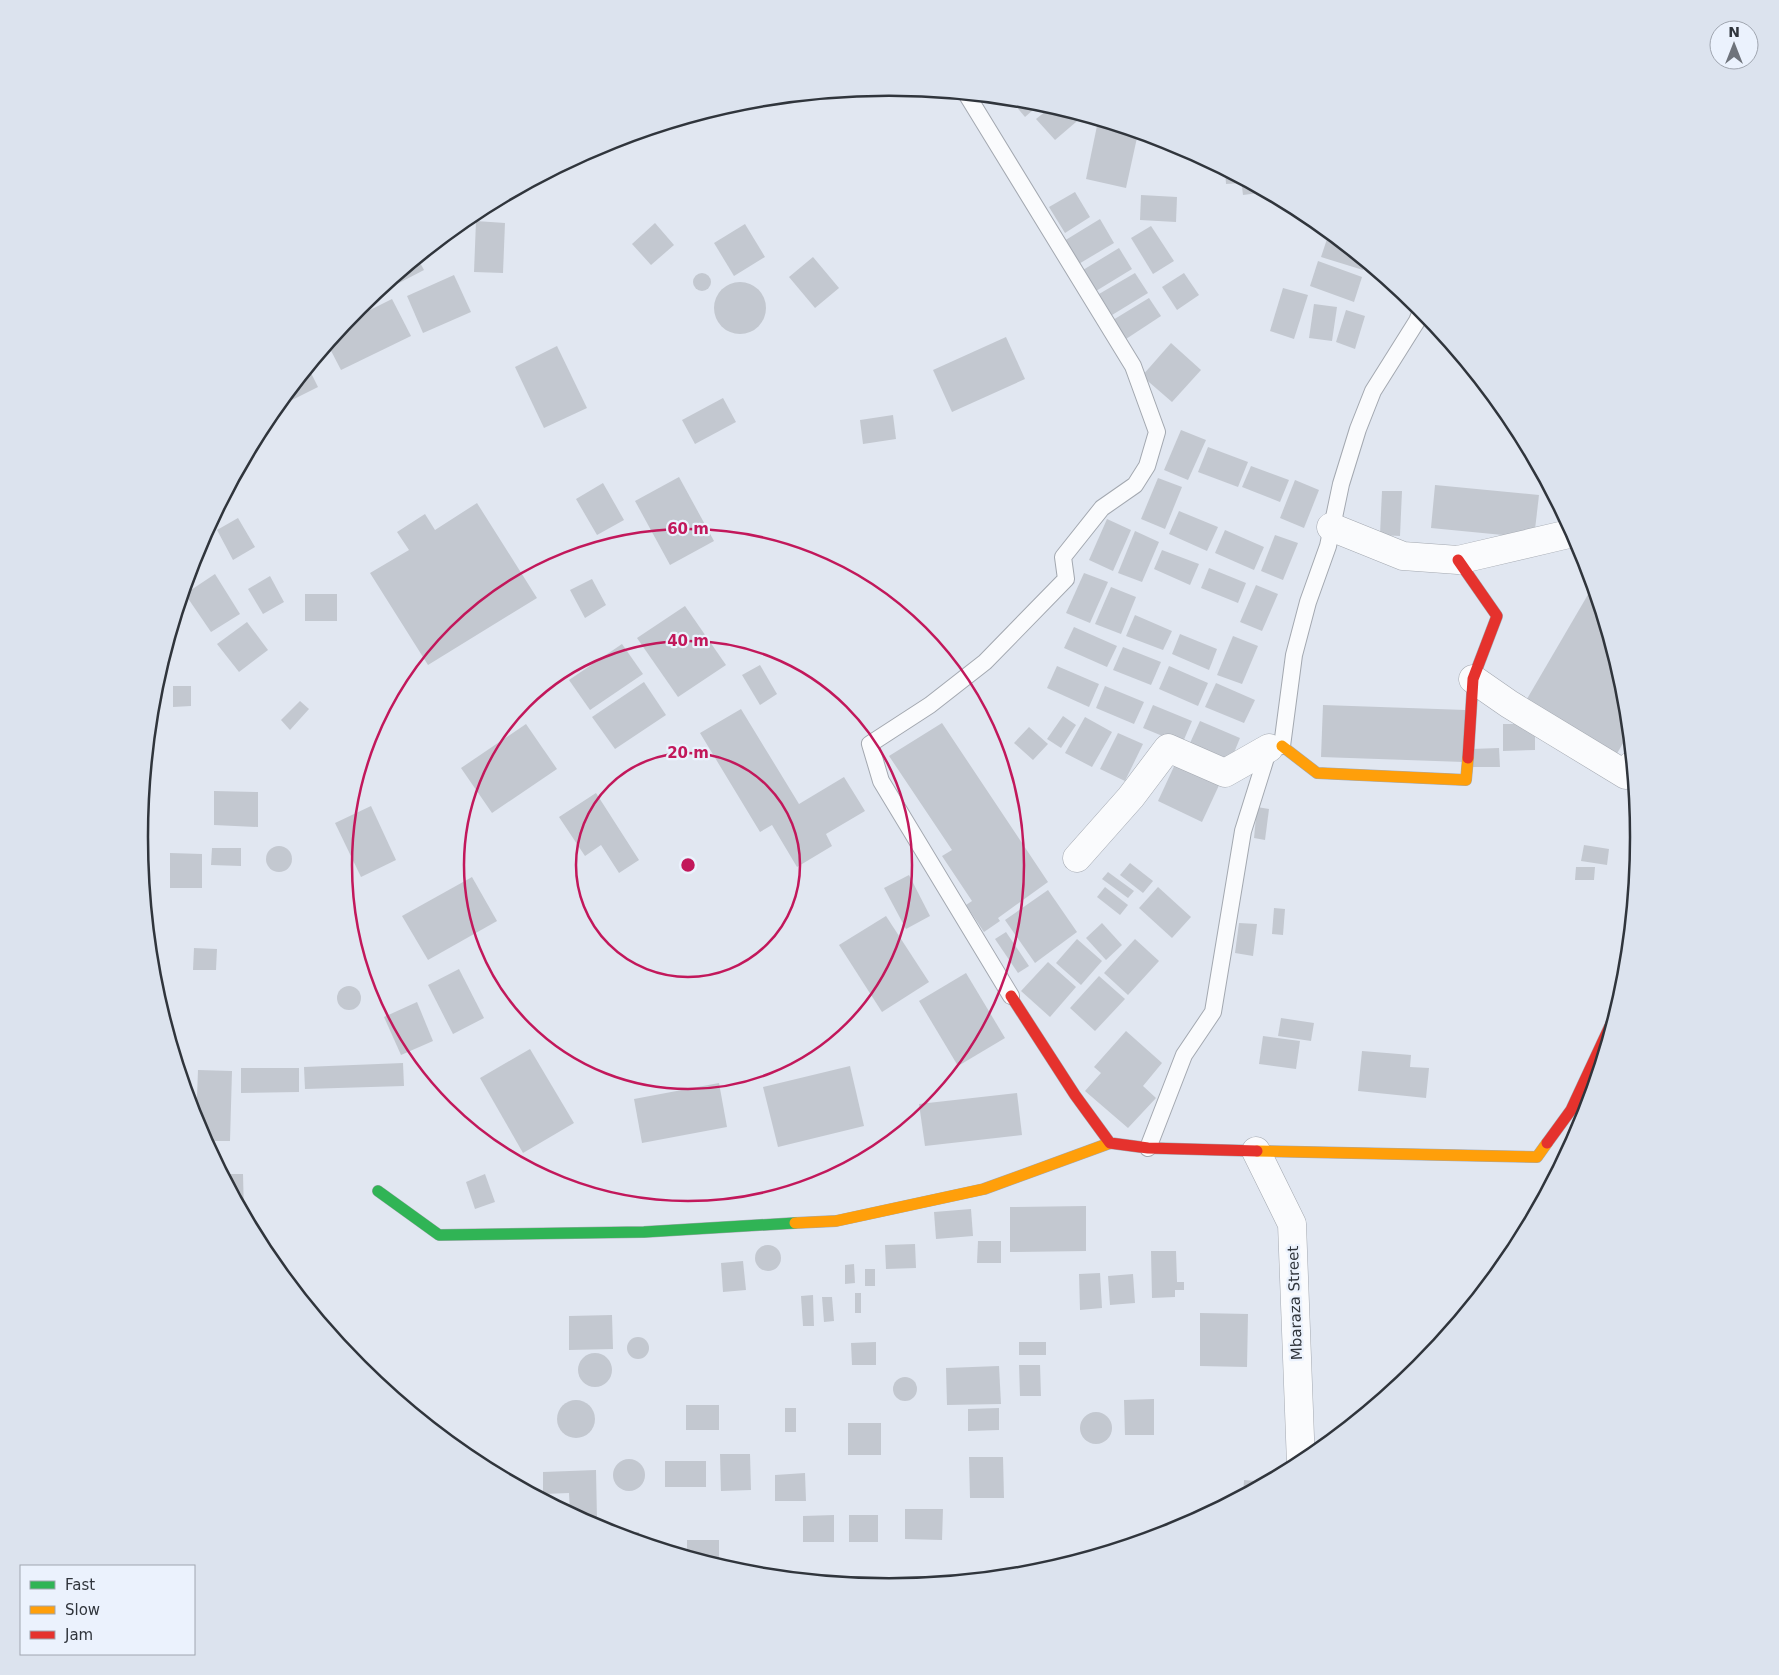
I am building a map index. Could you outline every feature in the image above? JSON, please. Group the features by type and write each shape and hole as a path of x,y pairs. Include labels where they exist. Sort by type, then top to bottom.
{"street":[{"path":"1331,527 1403,556 1458,560 1565,535"},
{"path":"1077,858 1132,797 1168,748 1224,774 1275,747 1317,773 1466,780 1473,679 1497,616 1458,560"},
{"path":"1473,679 1509,704 1626,775 1627,773"},
{"path":"1011,996 1075,1095 1110,1143"},
{"path":"378,1191 439,1235 644,1232 836,1221 984,1189 1110,1143 1148,1148 1537,1157 1571,1110 1599,1051"},
{"name":"Mbaraza Street","path":"1256,1151 1292,1224 1301,1454"}],"lane":[{"path":"971,101 1133,366 1157,432 1147,466 1135,485 1102,508 1062,557 1066,579 985,662 930,705 870,744 881,781 1011,996"},
{"path":"1148,1148 1184,1055 1213,1012 1243,831 1275,747 1294,655 1308,602 1328,546 1341,484 1358,429 1373,391 1419,318"}],"building":[{"path":"1017,108 1033,110 1025,117"},
{"path":"1044,113 1077,121 1055,140 1036,119"},
{"path":"1097,127 1137,139 1126,188 1086,179"},
{"path":"1226,178 1236,183 1226,184"},
{"path":"1242,186 1255,193 1243,195"},
{"path":"1075,192 1090,217 1065,233 1049,207"},
{"path":"1141,195 1177,197 1176,222 1140,220"},
{"path":"1100,219 1114,243 1077,265 1064,241"},
{"path":"476,222 505,223 503,273 474,272"},
{"path":"655,223 674,245 651,265 632,244"},
{"path":"745,224 765,257 734,276 714,243"},
{"path":"1151,226 1174,261 1153,274 1131,238"},
{"path":"1327,239 1364,268 1363,270 1321,257"},
{"path":"1119,248 1132,269 1096,291 1083,270"},
{"path":"813,257 839,288 815,308 789,277"},
{"path":"1318,261 1362,277 1354,302 1310,286"},
{"path":"421,264 424,270 396,285"},
{"path":"702,273 708,276 711,282 708,288 702,291 696,288 693,282 696,276"},
{"path":"1135,273 1148,293 1112,315 1099,294"},
{"path":"1184,273 1199,295 1177,310 1162,287"},
{"path":"454,275 471,312 423,333 407,296"},
{"path":"740,282 750,284 758,290 764,298 766,308 764,318 758,326 750,332 740,334 730,332 722,326 716,318 714,308 716,298 722,290 730,284"},
{"path":"1283,288 1308,295 1294,339 1270,331"},
{"path":"1149,298 1161,316 1126,339 1113,320"},
{"path":"392,299 411,336 341,370 331,350 366,312"},
{"path":"1314,304 1337,307 1332,341 1309,338"},
{"path":"1346,310 1365,316 1355,349 1336,342"},
{"path":"1006,337 1025,379 952,412 933,370"},
{"path":"1171,343 1201,370 1172,402 1142,376"},
{"path":"557,346 587,408 544,428 515,367"},
{"path":"311,374 318,387 291,401"},
{"path":"723,398 736,422 695,444 682,420"},
{"path":"893,415 896,439 863,444 860,420"},
{"path":"1181,430 1206,440 1188,480 1164,470"},
{"path":"1208,447 1248,462 1238,487 1198,472"},
{"path":"1251,466 1289,480 1280,502 1242,487"},
{"path":"679,477 714,541 670,565 635,501"},
{"path":"1158,478 1182,487 1165,529 1141,519"},
{"path":"1295,480 1319,490 1304,528 1280,518"},
{"path":"603,483 624,520 597,535 576,499"},
{"path":"1435,485 1539,495 1534,538 1431,528"},
{"path":"1382,491 1402,491 1400,536 1380,535"},
{"path":"477,503 537,598 428,665 370,573 409,550 397,532 425,514 435,530"},
{"path":"1179,511 1218,527 1207,551 1169,534"},
{"path":"238,518 255,547 233,560 217,530"},
{"path":"1107,519 1131,530 1113,571 1089,560"},
{"path":"1225,530 1264,547 1254,570 1215,553"},
{"path":"1135,531 1159,542 1142,582 1118,573"},
{"path":"1275,535 1298,543 1283,580 1261,571"},
{"path":"1162,550 1199,564 1190,585 1154,569"},
{"path":"1209,568 1246,583 1238,603 1201,588"},
{"path":"1084,573 1108,582 1090,623 1066,613"},
{"path":"215,574 240,614 211,632 188,599 192,590"},
{"path":"270,576 284,602 263,614 248,589"},
{"path":"592,579 606,605 585,618 570,590"},
{"path":"1256,585 1278,594 1262,631 1240,622"},
{"path":"1111,587 1136,597 1121,634 1095,624"},
{"path":"1589,593 1617,693 1624,741 1612,762 1521,709"},
{"path":"305,594 337,594 337,621 305,621"},
{"path":"685,606 726,665 678,697 637,638"},
{"path":"1135,615 1172,631 1163,650 1126,636"},
{"path":"247,622 268,650 239,672 217,644"},
{"path":"1074,627 1117,646 1107,667 1064,648"},
{"path":"1180,634 1217,649 1209,670 1172,654"},
{"path":"1233,636 1258,646 1242,684 1217,675"},
{"path":"622,644 643,674 590,710 569,680"},
{"path":"1123,647 1161,662 1151,685 1113,670"},
{"path":"760,665 777,694 760,705 742,675"},
{"path":"1057,666 1099,684 1089,707 1047,688"},
{"path":"1169,666 1208,683 1198,706 1159,689"},
{"path":"644,682 666,715 615,749 592,717"},
{"path":"1216,683 1255,700 1244,723 1205,707"},
{"path":"173,686 191,686 191,706 173,707"},
{"path":"1105,686 1144,702 1134,724 1096,708"},
{"path":"300,701 309,709 290,730 281,720"},
{"path":"1153,705 1192,721 1182,744 1143,728"},
{"path":"1323,705 1466,710 1464,762 1321,757"},
{"path":"741,709 799,804 844,777 865,811 826,834 832,846 797,867 772,825 760,832 700,733"},
{"path":"1063,716 1076,725 1061,748 1047,739"},
{"path":"1085,717 1112,732 1092,767 1065,753"},
{"path":"1200,721 1240,738 1231,760 1190,743"},
{"path":"942,723 1048,882 998,918 1000,921 984,932 966,905 972,901 942,856 952,850 889,756"},
{"path":"526,724 557,769 492,813 461,768"},
{"path":"1503,724 1535,724 1535,750 1503,751"},
{"path":"1029,727 1048,744 1033,760 1014,743"},
{"path":"1118,733 1143,744 1125,781 1100,769"},
{"path":"1499,748 1500,767 1472,767 1471,749"},
{"path":"1177,760 1221,781 1202,822 1158,801"},
{"path":"214,791 258,792 258,827 214,825"},
{"path":"596,793 639,860 619,873 601,845 585,856 559,817"},
{"path":"371,806 396,860 361,877 335,823"},
{"path":"1257,807 1269,809 1265,840 1254,838"},
{"path":"1584,845 1609,849 1607,865 1581,861"},
{"path":"279,846 288,850 292,859 288,868 279,872 270,868 266,859 270,850"},
{"path":"212,848 241,848 241,866 211,865"},
{"path":"170,853 202,854 202,888 170,888"},
{"path":"1130,863 1153,881 1143,893 1120,875"},
{"path":"1576,867 1595,867 1594,880 1575,880"},
{"path":"1108,872 1134,891 1128,898 1102,879"},
{"path":"909,875 930,916 906,929 884,888"},
{"path":"472,877 497,921 428,960 402,916"},
{"path":"1105,887 1128,905 1120,915 1097,897"},
{"path":"1158,887 1191,917 1172,938 1139,908"},
{"path":"1048,890 1077,932 1035,963 1005,920"},
{"path":"1274,908 1285,909 1283,935 1272,934"},
{"path":"886,916 929,982 882,1012 839,945"},
{"path":"1102,923 1122,945 1106,960 1086,938"},
{"path":"1239,923 1257,924 1253,956 1235,953"},
{"path":"1006,932 1029,966 1018,973 995,939"},
{"path":"1077,939 1102,961 1081,985 1056,963"},
{"path":"1135,939 1159,961 1128,995 1104,973"},
{"path":"194,948 217,949 216,970 193,970"},
{"path":"1048,962 1076,987 1050,1017 1021,991"},
{"path":"459,969 484,1018 453,1034 428,985"},
{"path":"966,973 1005,1038 958,1066 919,1001"},
{"path":"1099,976 1125,999 1095,1031 1070,1008"},
{"path":"349,986 357,990 361,998 357,1006 349,1010 341,1006 337,998 341,990"},
{"path":"417,1002 433,1041 401,1055 384,1017"},
{"path":"1281,1018 1314,1023 1311,1041 1278,1036"},
{"path":"1126,1031 1162,1063 1143,1086 1156,1098 1128,1128 1085,1091 1101,1073 1094,1067"},
{"path":"1263,1036 1300,1041 1296,1069 1259,1064"},
{"path":"530,1049 574,1123 523,1153 480,1078"},
{"path":"1362,1051 1411,1055 1410,1067 1429,1068 1426,1098 1358,1091"},
{"path":"403,1063 404,1086 305,1089 304,1067"},
{"path":"850,1066 864,1126 778,1147 763,1087"},
{"path":"241,1068 299,1068 299,1092 241,1093"},
{"path":"198,1070 232,1071 230,1141 214,1141 197,1100"},
{"path":"719,1083 727,1127 642,1143 634,1099"},
{"path":"1017,1093 1022,1135 925,1146 919,1104"},
{"path":"230,1174 243,1174 244,1200"},
{"path":"485,1174 495,1202 475,1209 466,1182"},
{"path":"1086,1206 1086,1251 1010,1252 1010,1207"},
{"path":"971,1209 973,1236 936,1239 934,1212"},
{"path":"978,1241 1001,1241 1001,1263 977,1263"},
{"path":"915,1244 916,1268 886,1269 885,1245"},
{"path":"768,1245 777,1249 781,1258 777,1267 768,1271 759,1267 755,1258 759,1249"},
{"path":"1151,1251 1176,1251 1177,1282 1184,1282 1184,1290 1175,1290 1175,1297 1152,1298"},
{"path":"743,1261 746,1290 723,1292 721,1263"},
{"path":"854,1264 855,1283 845,1284 845,1265"},
{"path":"865,1269 875,1269 875,1286 865,1286"},
{"path":"1100,1273 1102,1308 1080,1310 1079,1274"},
{"path":"1133,1274 1135,1303 1110,1305 1108,1276"},
{"path":"855,1293 861,1293 861,1313 855,1313"},
{"path":"813,1295 814,1326 803,1326 801,1296"},
{"path":"822,1297 832,1297 834,1321 824,1322"},
{"path":"1200,1313 1248,1314 1247,1367 1200,1366"},
{"path":"612,1315 613,1349 569,1350 569,1316"},
{"path":"638,1337 646,1340 649,1348 646,1356 638,1359 630,1356 627,1348 630,1340"},
{"path":"876,1342 876,1365 852,1365 851,1343"},
{"path":"1019,1342 1046,1342 1046,1355 1019,1355"},
{"path":"595,1353 602,1354 607,1358 611,1363 611,1377 607,1382 602,1386 595,1387 588,1386 583,1382 579,1377 578,1370 579,1363 583,1358 588,1354"},
{"path":"1019,1365 1040,1365 1041,1396 1020,1396"},
{"path":"999,1366 1001,1404 947,1405 946,1368"},
{"path":"905,1377 910,1378 916,1384 916,1394 910,1400 905,1401 900,1400 894,1394 893,1389 894,1384 900,1378"},
{"path":"1154,1399 1154,1435 1125,1435 1124,1400"},
{"path":"576,1400 583,1401 589,1406 594,1412 594,1426 589,1432 583,1437 576,1438 569,1437 563,1432 558,1426 557,1419 558,1412 563,1406 569,1401"},
{"path":"686,1405 719,1405 719,1430 686,1430"},
{"path":"785,1408 796,1408 796,1432 785,1432"},
{"path":"999,1408 999,1430 968,1431 968,1409"},
{"path":"1096,1412 1108,1416 1112,1428 1108,1440 1096,1444 1084,1440 1080,1428 1084,1416"},
{"path":"848,1423 881,1423 881,1455 848,1455"},
{"path":"720,1454 750,1454 751,1490 721,1491"},
{"path":"969,1457 1003,1457 1004,1498 970,1498"},
{"path":"629,1459 635,1460 640,1464 644,1469 644,1481 640,1486 635,1490 629,1491 623,1490 618,1486 614,1481 613,1475 614,1469 618,1464 623,1460"},
{"path":"665,1461 706,1461 706,1487 665,1487"},
{"path":"596,1470 597,1518 570,1505 569,1493 547,1494 543,1492 543,1472"},
{"path":"805,1473 806,1501 775,1501 775,1475"},
{"path":"1244,1480 1256,1481 1243,1488"},
{"path":"905,1509 943,1509 942,1540 905,1539"},
{"path":"834,1515 834,1542 803,1542 803,1516"},
{"path":"849,1515 878,1515 878,1542 849,1542"},
{"path":"687,1540 719,1540 719,1558 687,1550"}],"traffic: fast":[{"path":"378,1191 439,1235 644,1232 795,1223"}],"traffic: slow":[{"path":"1282,746 1317,773 1466,780 1468,758"},
{"path":"795,1223 836,1221 984,1189 1110,1143"},
{"path":"1257,1151 1537,1157 1547,1143"}],"traffic: jam":[{"path":"1458,560 1497,616 1473,679 1468,758"},
{"path":"1011,996 1075,1095 1110,1143 1148,1148 1257,1151"},
{"path":"1547,1143 1571,1110 1599,1051"}]}
